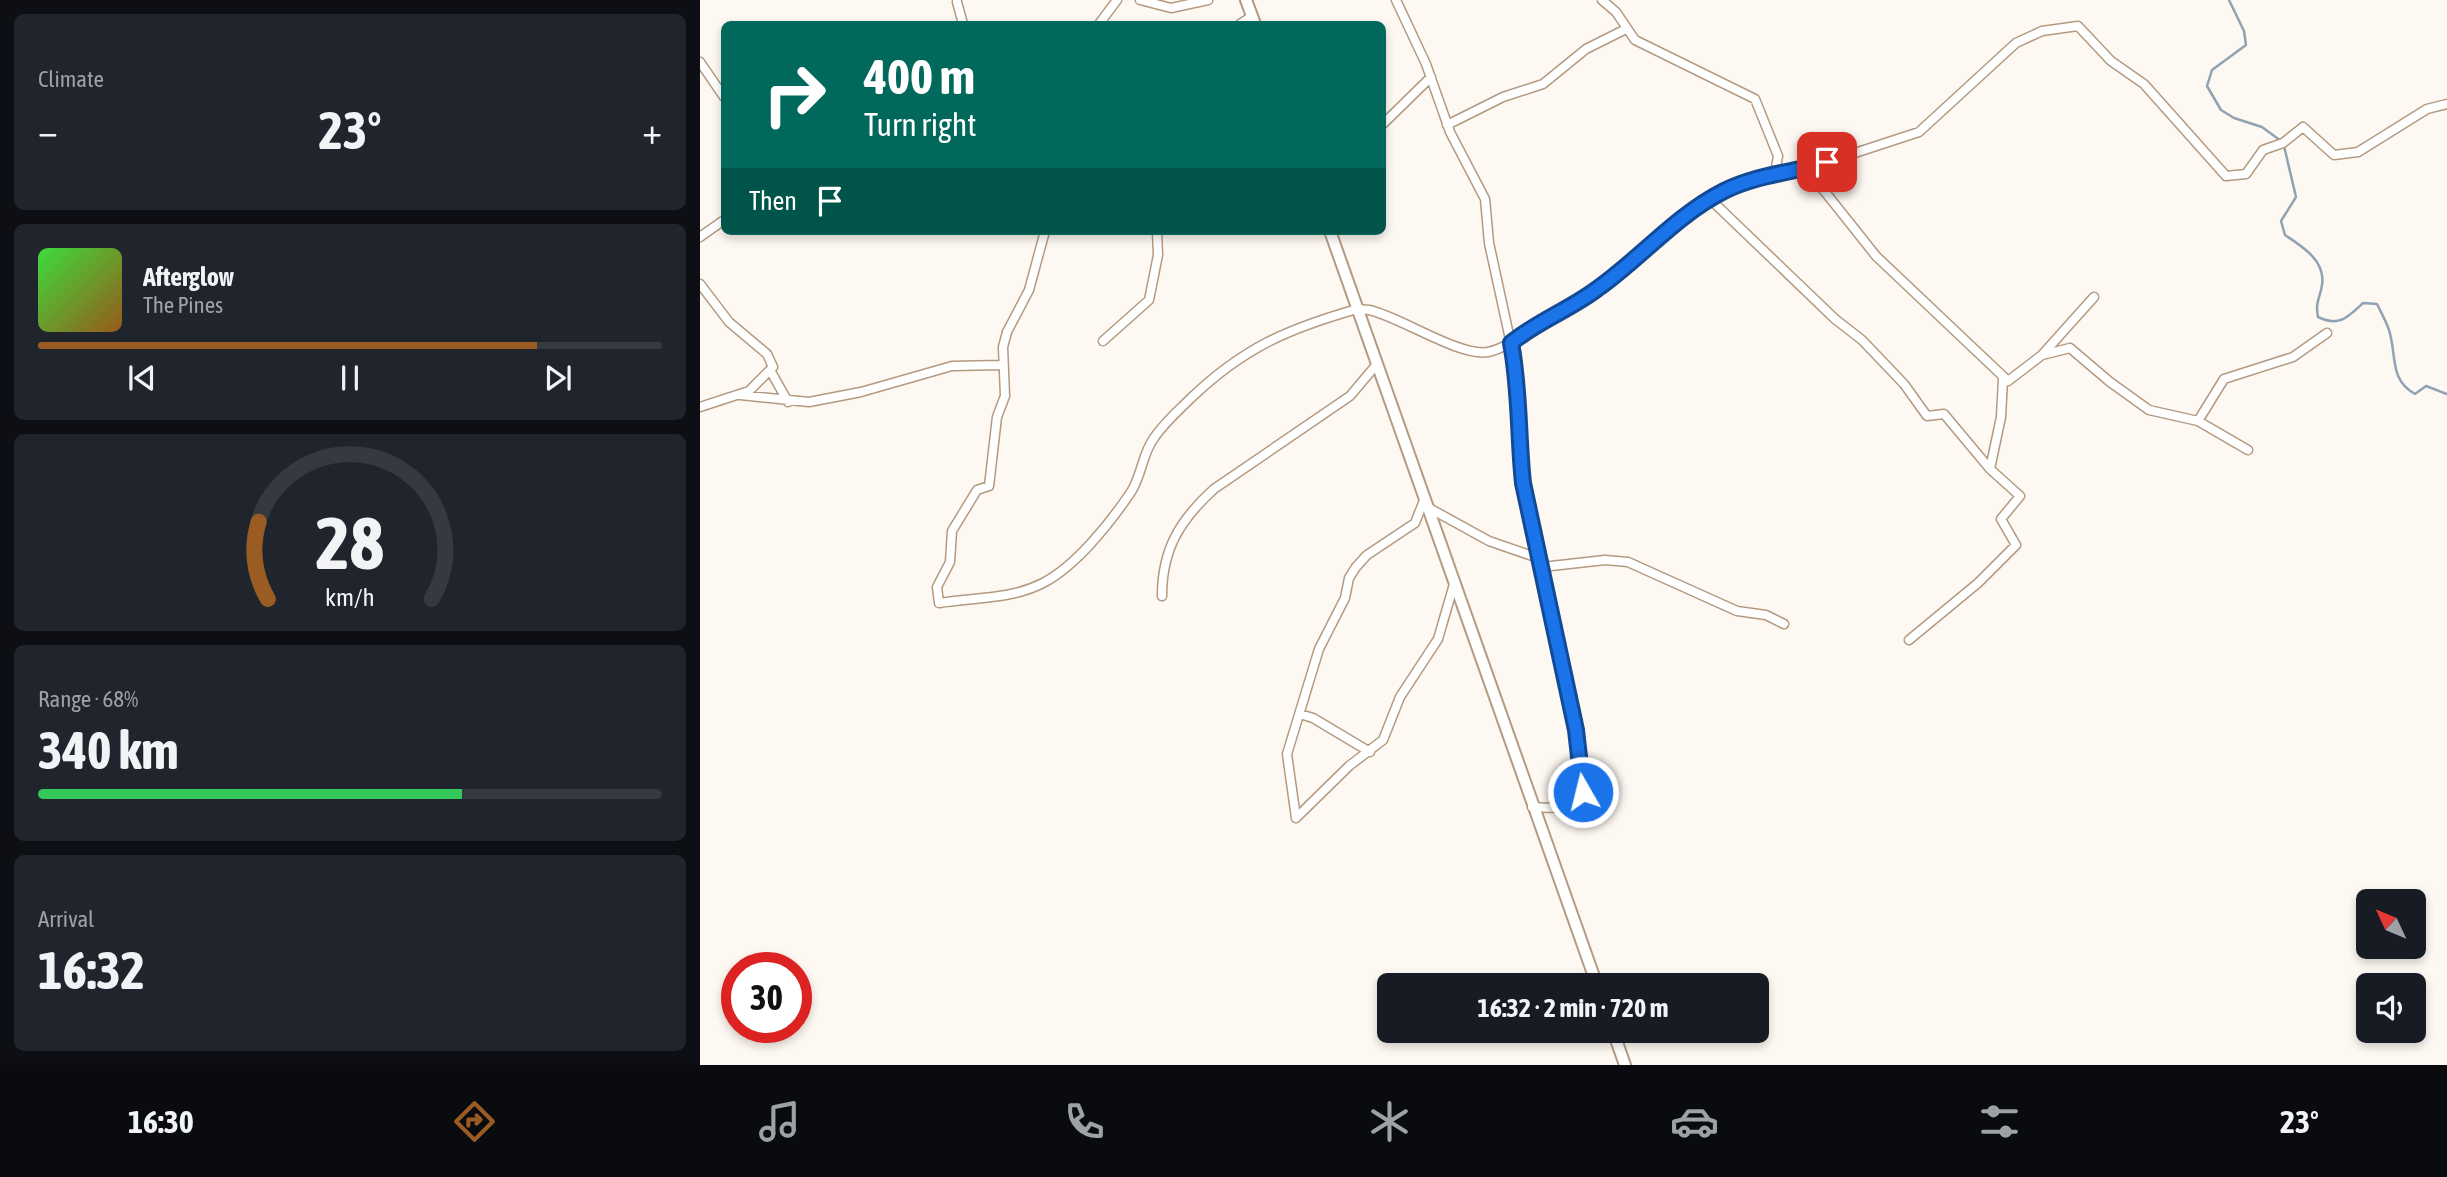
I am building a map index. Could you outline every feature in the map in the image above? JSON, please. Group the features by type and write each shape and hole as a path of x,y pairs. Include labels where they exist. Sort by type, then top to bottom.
{"main road":[{"path":"1246,0 1253,20"},
{"path":"1331,235 1593,973"},
{"path":"1617,1043 1625,1065"}],"street":[{"path":"1101,21 1117,0"},
{"path":"1140,0 1152,6 1171,8 1208,0"},
{"path":"1396,0 1431,77 1447,125 1485,199 1489,243 1511,343 1520,407 1519,446 1523,483 1542,563 1584,783 1577,799 1563,808 1532,807"},
{"path":"1602,0 1616,12 1626,29 1646,46 1755,99 1779,156 1775,173"},
{"path":"958,1 963,21"},
{"path":"1044,235 1029,290 1007,332 1002,365 1005,396 997,417 989,486 978,490 955,524 950,562 937,587 939,603 1020,594 1058,573 1084,551 1131,492 1155,436 1213,377 1243,354 1277,336 1357,309 1377,311 1418,330 1481,352 1511,343 1541,321 1576,304 1600,287 1665,229 1710,199 1751,180 1775,173 1802,170 1919,132 2016,43 2042,31 2078,26 2111,61 2144,84 2226,176 2246,174 2263,150 2283,142 2303,127 2334,155 2358,152 2427,109 2447,104"},
{"path":"1447,125 1503,97 1543,84 1586,49 1626,29"},
{"path":"700,62 721,93"},
{"path":"1386,121 1431,77"},
{"path":"1802,170 1816,181 1876,257 1988,360 2003,379 2001,417 1990,470"},
{"path":"1710,199 1835,319 1862,340 1904,384 1927,416 1944,414 1990,470 2020,496 2001,519 2016,545 1963,596 1909,640"},
{"path":"700,237 721,222"},
{"path":"1103,341 1149,300 1158,255 1157,235"},
{"path":"700,284 736,329 767,355 773,367 740,395 700,407"},
{"path":"2003,379 2013,380 2042,355 2094,298"},
{"path":"2199,421 2224,379 2293,357 2327,333"},
{"path":"2042,355 2070,348 2109,382 2149,410 2199,421 2248,450"},
{"path":"1162,596 1165,558 1172,538 1195,506 1214,489 1350,396 1377,364"},
{"path":"740,395 788,402 836,398 952,366 1002,365"},
{"path":"770,370 788,402"},
{"path":"1455,581 1438,639 1400,697 1389,731 1370,752 1349,766 1296,818 1287,754 1319,649 1345,598 1349,578 1367,555 1415,523 1427,503 1489,541 1542,563 1605,560 1628,562 1728,607 1772,617 1784,624"},
{"path":"1300,714 1313,718 1370,752"}],"waterway":[{"path":"2229,0 2244,31 2246,45 2212,70 2207,86 2221,110 2234,118 2262,127 2281,141"},
{"path":"2284,146 2296,197 2281,221 2285,235 2312,256 2320,269 2322,285 2317,304 2318,317 2337,321 2347,317 2363,303 2377,304 2389,330 2395,366 2401,382 2415,394 2426,386 2447,394"}],"route":[{"path":"1583,792 1584,783 1566,678 1523,483 1519,446 1520,407 1511,343 1541,321 1576,304 1600,287 1665,229 1703,203 1751,180 1827,162"}]}
